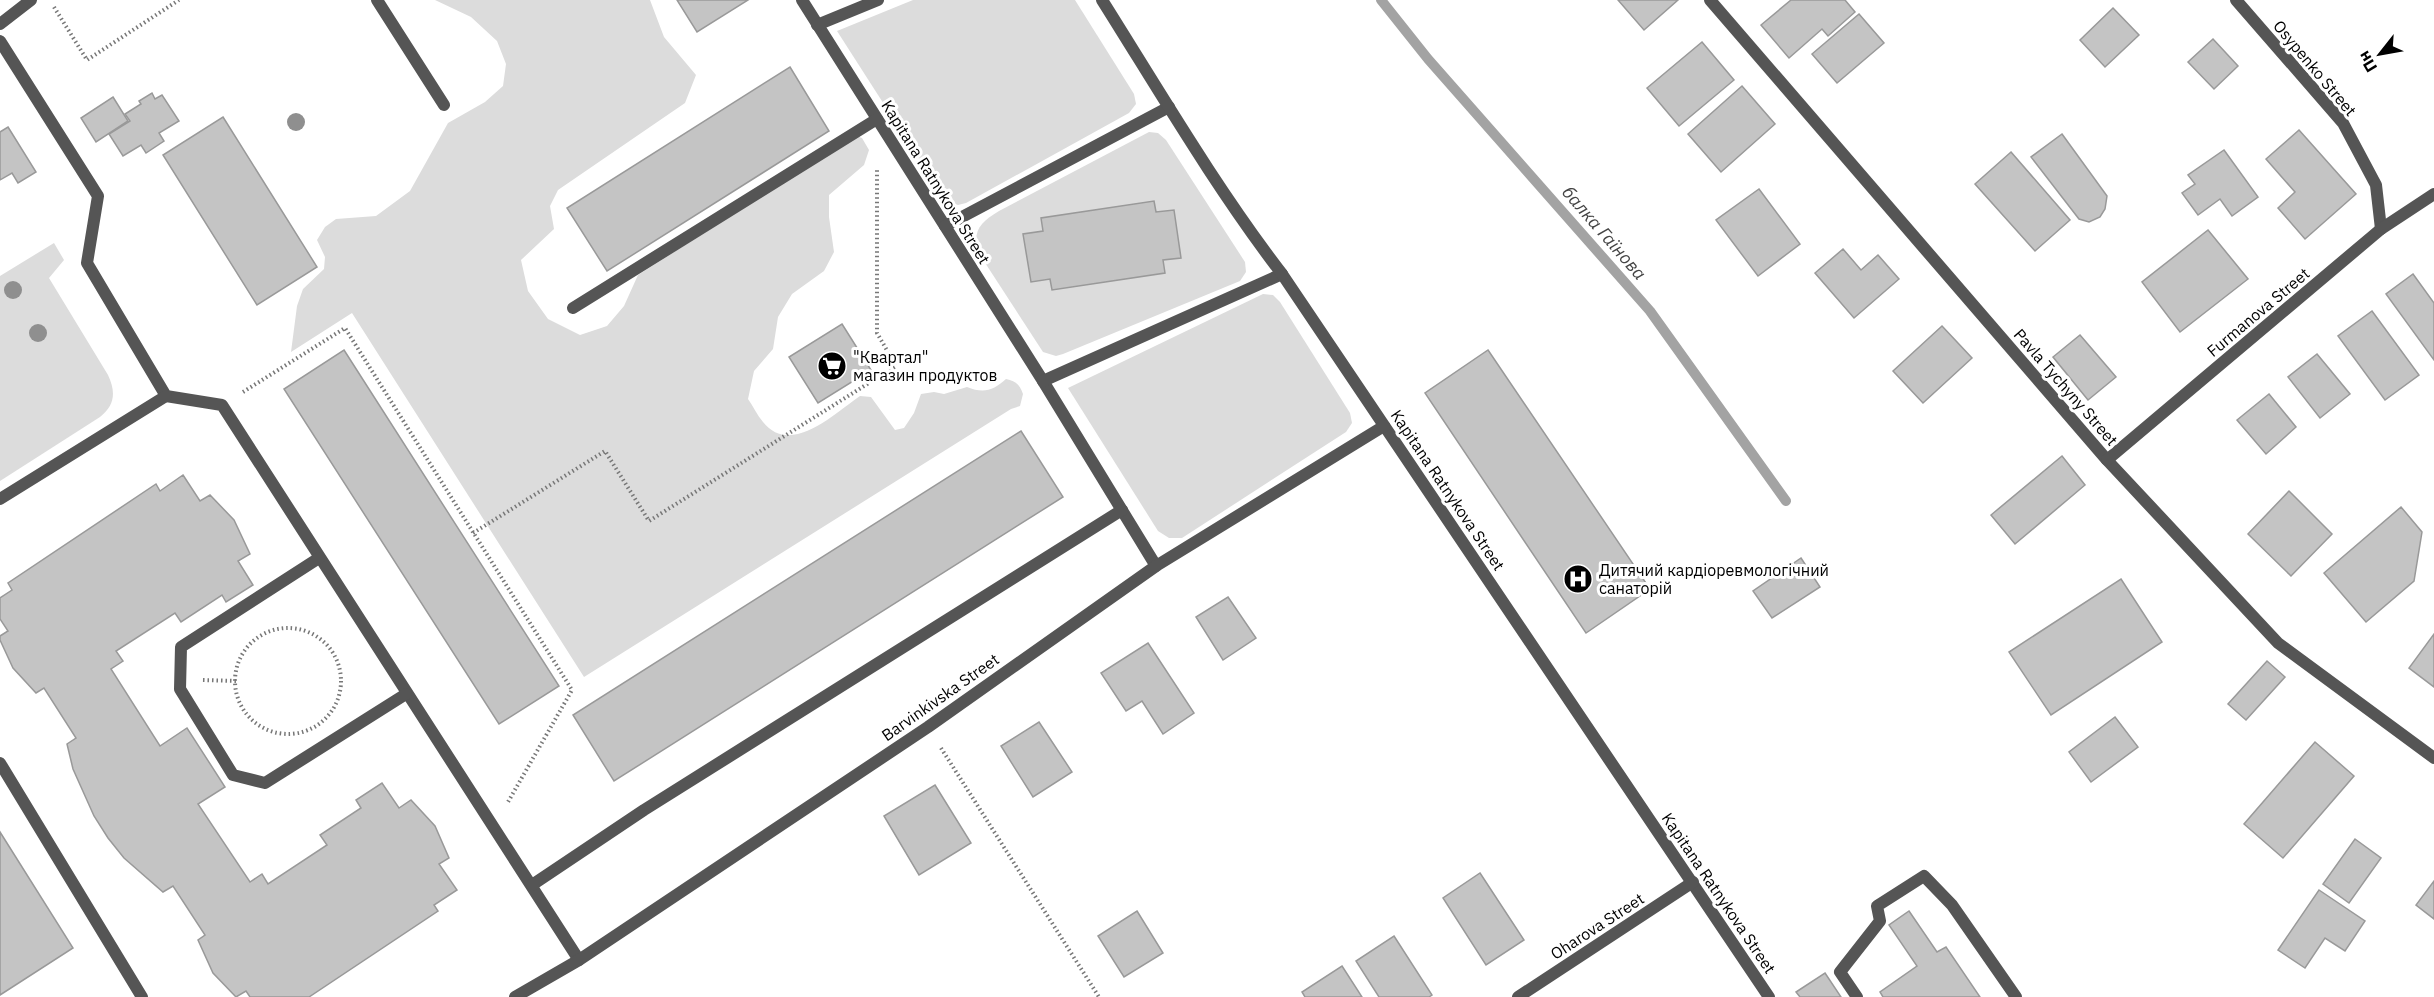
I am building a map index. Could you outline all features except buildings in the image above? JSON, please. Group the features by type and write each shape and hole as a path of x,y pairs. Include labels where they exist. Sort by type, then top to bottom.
{"street":[{"path":"0,24 31,0"},
{"path":"377,0 444,105"},
{"name":"Kapitana Ratnykova Street","path":"802,0 1043,381 1156,566"},
{"path":"817,25 878,0"},
{"name":"Kapitana Ratnykova Street","path":"1102,0 1263,250 1282,274 1769,997"},
{"name":"Pavla Tychyny Street","path":"1710,0 2107,460 2278,643 2434,758"},
{"name":"Osypenko Street","path":"2236,0 2343,123 2376,185 2381,229"},
{"path":"0,41 98,196 87,263 166,396"},
{"path":"945,226 1169,107"},
{"path":"573,308 877,119"},
{"name":"Furmanova Street","path":"2107,460 2381,229 2434,194"},
{"path":"1043,381 1282,274"},
{"path":"0,499 166,396 222,405 405,694 494,826 579,960"},
{"name":"Barvinkivska Street","path":"515,997 579,960 928,727 1156,566 1384,426"},
{"path":"531,885 644,810 1122,510"},
{"path":"319,558 182,647 180,689 233,775 265,783 405,694"},
{"path":"0,763 142,997"},
{"path":"1857,997 1840,972 1880,921 1877,906 1924,876 1952,905 2016,997"},
{"name":"Oharova Street","path":"1518,997 1693,882"}],"path":[{"path":"50,0 87,60 179,0"},
{"path":"473,533 605,451 649,521 896,366 876,333 877,167"},
{"path":"222,405 345,328 572,690 494,826"},
{"path":"278,629 299,629 318,637 333,652 340,672 340,692 332,712 317,726 297,734 277,733 258,725 243,710 236,691 236,670 244,651 259,636 278,629"},
{"path":"928,727 1099,997"}],"shaded area":[{"path":"435,0 650,0 664,37 696,75 685,103 558,190 550,206 554,229 521,260 528,291 548,319 580,335 607,326 624,306 638,275 857,136 862,138 869,150 864,165 829,195 829,217 834,252 824,271 792,294 778,317 773,349 754,371 748,399 763,422 774,432 786,435 799,434 813,428 860,396 871,397 895,430 904,428 914,413 921,394 934,392 944,394 967,387 988,390 1006,379 1015,382 1020,388 1023,394 1020,406 1011,409 584,677 352,313 291,352 297,306 303,289 324,269 325,257 317,240 325,227 336,219 376,216 410,191 448,123 485,102 503,86 506,64 497,41 471,17"},
{"path":"913,0 1075,0 1134,94 1136,104 1129,113 966,203 958,205 946,201 837,31"},
{"path":"1149,132 1158,133 1166,140 1245,262 1246,272 1240,281 1063,354 1056,356 1043,352 978,252 977,232 987,219 999,211"},
{"path":"54,243 64,260 49,278 108,375 113,398 109,408 100,417 0,481 0,276"},
{"path":"1263,294 1273,295 1280,302 1350,413 1352,423 1346,432 1182,538 1169,538 1158,531 1068,388"}],"waterway":[{"name":"балка Гаїнова","path":"1381,0 1428,59 1650,311 1786,501"}],"place":[{"name":"\"Квартал\" магазин продуктов","path":"832,366"},
{"name":"Дитячий кардіоревмологічний санаторій","path":"1578,579"}]}
